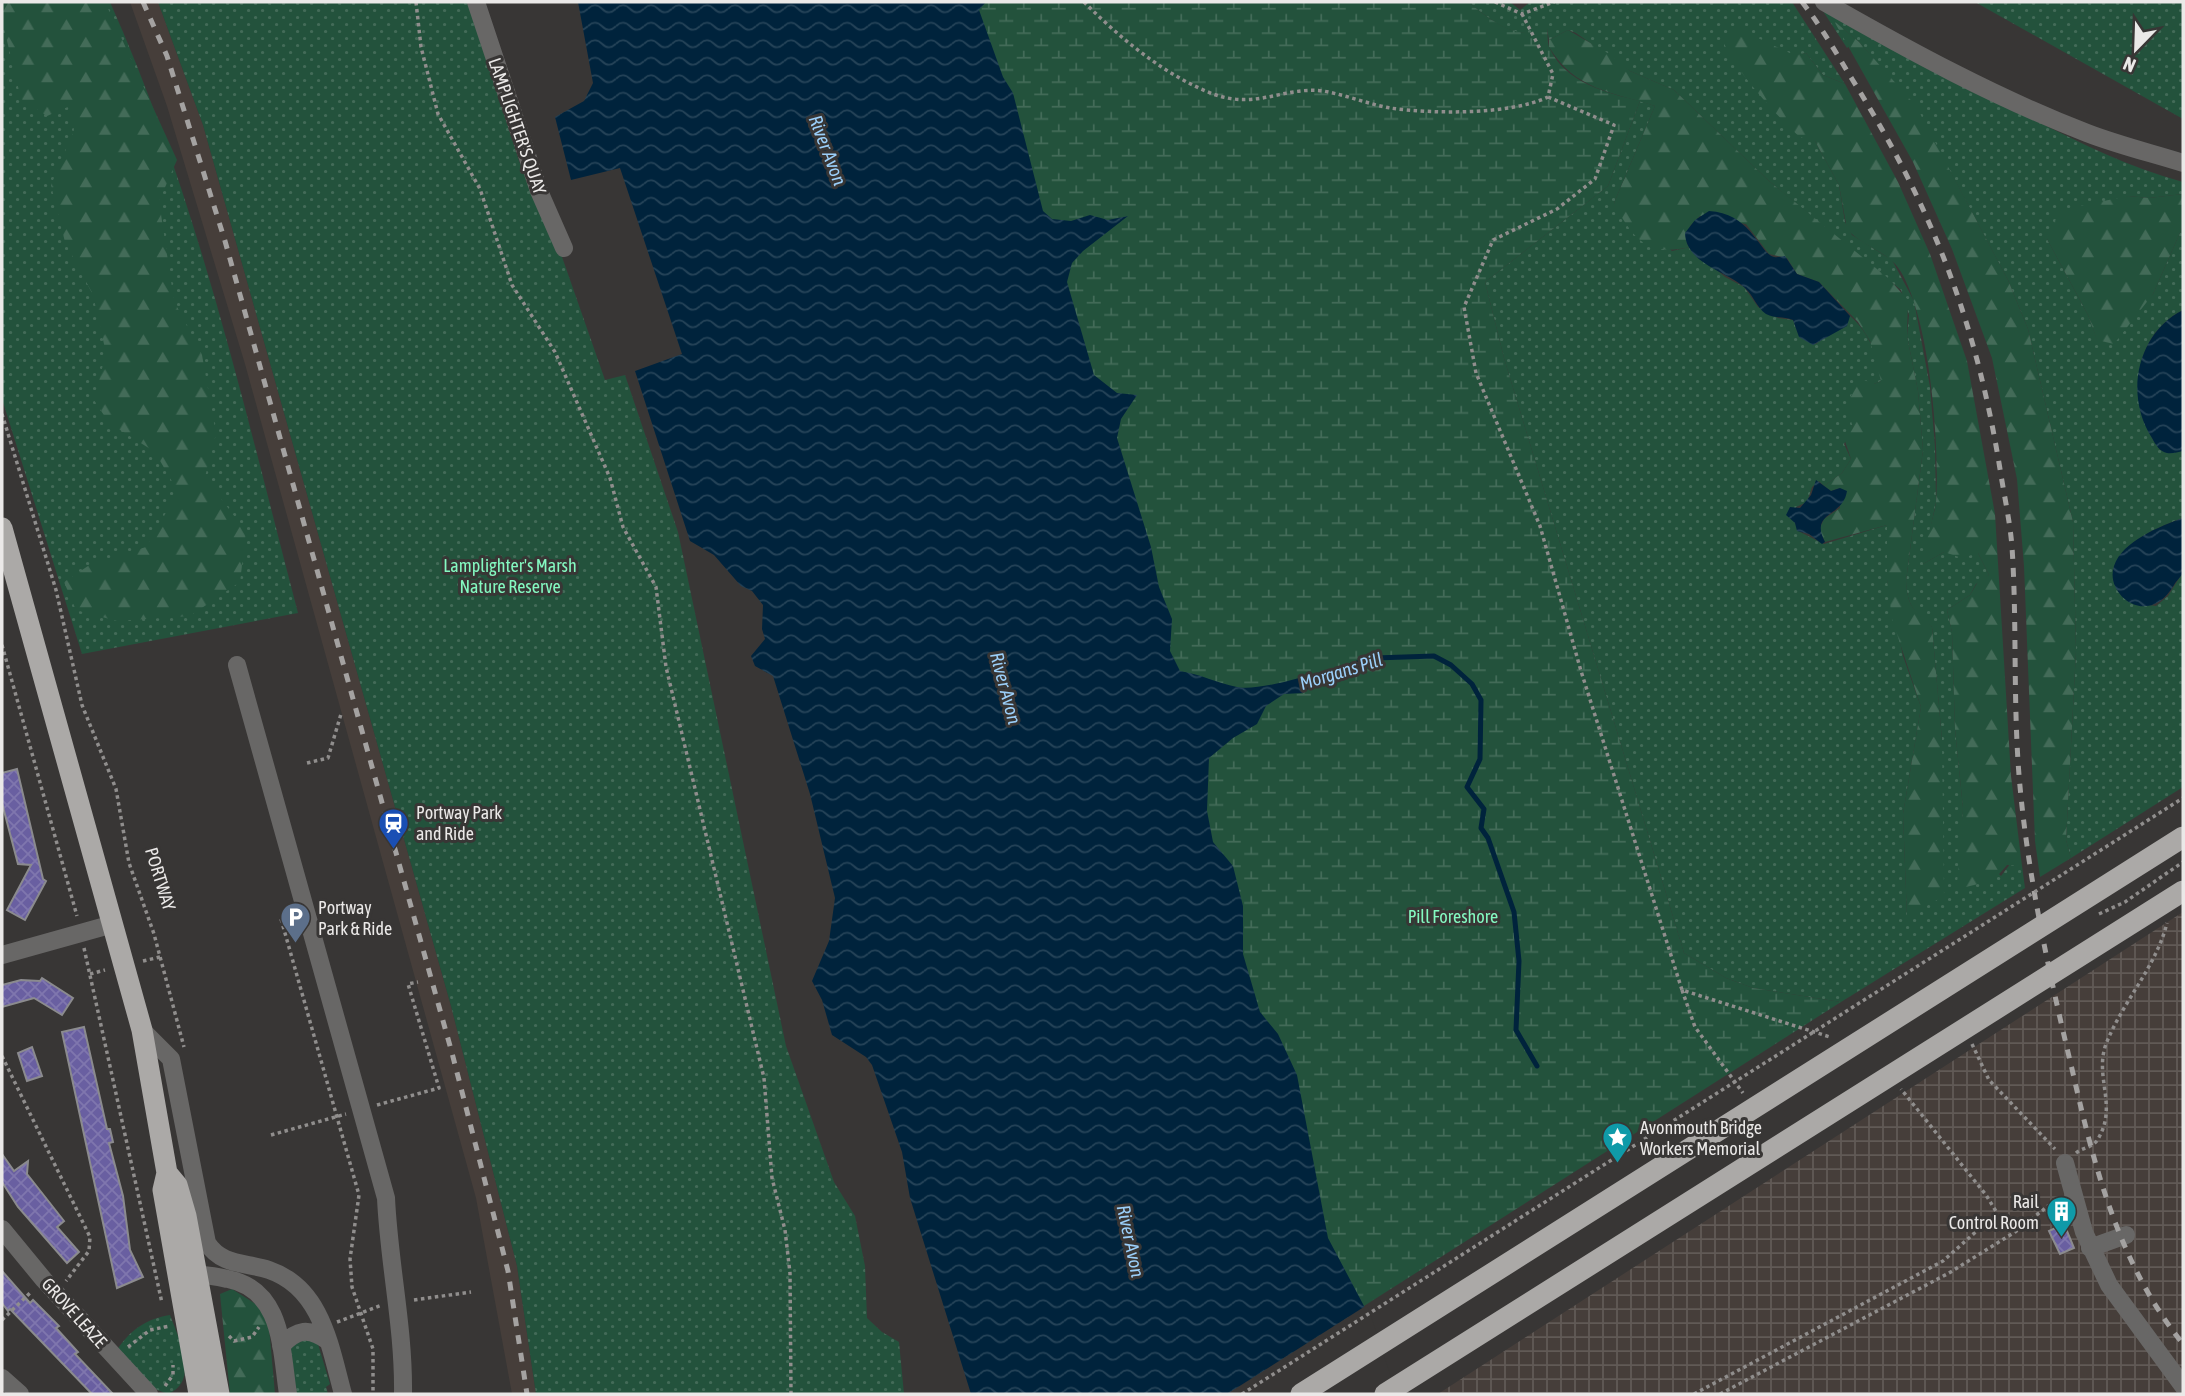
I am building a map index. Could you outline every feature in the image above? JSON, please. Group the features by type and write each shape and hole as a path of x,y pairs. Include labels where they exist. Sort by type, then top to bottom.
{"highway":[{"path":"2,528 142,1030 167,1173 163,1190 219,1394"},
{"path":"1301,1394 2183,837"},
{"path":"1385,1394 2183,891"},
{"path":"188,1276 194,1392"}],"street":[{"name":"LAMPLIGHTER'S QUAY","path":"476,2 539,191 564,248"},
{"path":"1824,2 1906,49 2044,116 2088,134 2183,163"},
{"path":"237,664 386,1198 395,1303 400,1330 402,1394"},
{"path":"2,955 113,924"},
{"path":"142,1030 171,1059 207,1243 215,1254 230,1262 270,1270 289,1282 314,1304 343,1394"},
{"path":"2068,1161 2071,1186 2090,1248 2135,1324 2183,1386"},
{"name":"GROVE LEAZE","path":"2,1229 50,1287 116,1359 156,1391"},
{"path":"2090,1248 2126,1235"},
{"path":"188,1276 236,1281 256,1289 272,1310 281,1346 288,1394"},
{"path":"281,1346 290,1335 303,1330 315,1331 328,1341"},
{"path":"2,1378 20,1394"}],"path":[{"path":"416,2 421,47 438,114 480,189 512,285 555,352 610,478 623,527 656,587 666,667 764,1077 772,1178 785,1230 790,1273 791,1394"},
{"path":"1084,2 1102,20 1166,71 1215,94 1255,101 1296,92 1322,91 1391,108 1471,111 1527,107 1548,97 1614,125 1595,179 1557,209 1493,240 1464,307 1476,373 1540,526 1581,671 1695,1027 1744,1094"},
{"path":"1495,2 1521,14 1553,74 1548,97"},
{"path":"1521,14 1554,2"},
{"name":"PORTWAY","path":"2,414 56,590 82,705 116,789 130,863 154,934 185,1049"},
{"path":"2,645 81,932 170,1339"},
{"path":"307,763 328,758 341,715"},
{"path":"1241,1394 2183,798"},
{"path":"2093,917 2126,902 2183,862"},
{"path":"281,919 359,1195 349,1259 352,1287 373,1349 373,1394"},
{"path":"1968,1036 1989,1080 2068,1161 2098,1139 2109,1106 2102,1080 2105,1046 2161,947 2167,921"},
{"path":"271,1135 439,1088 408,984 418,982"},
{"path":"1682,990 1840,1040"},
{"path":"2,1056 90,1237 89,1251 50,1287 2,1320"},
{"path":"1694,1394 1943,1261 1997,1213 1986,1195 1892,1080"},
{"path":"1720,1394 1985,1252 2042,1213 2071,1186"},
{"path":"337,1322 395,1303 471,1292"},
{"path":"116,1359 137,1338 150,1330 167,1327"},
{"path":"156,1391 173,1375 173,1363"}],"shaded area":[{"path":"130,2 158,2 203,125 451,1006 517,1266 536,1394 512,1394 476,1198 245,364 167,106"},
{"path":"2183,912 2183,1394 1438,1394"}],"green space":[{"path":"2,2 110,2 141,76 193,227 238,381 298,613 82,654 2,399"},
{"path":"2,2 105,2 177,160 159,201 174,301 202,355 216,434 205,477 246,532 240,582 190,616 117,621 76,610 64,582 91,564 146,547 178,492 155,452 109,423 94,400 106,353 93,295 65,242 51,185 74,130 70,106 47,116 21,99 2,20"},
{"name":"Lamplighter's Marsh Nature Reserve","path":"158,2 468,2 519,161 561,254 605,380 625,375 678,532 786,1046 834,1182 855,1216 865,1266 867,1318 882,1332 899,1342 904,1394 536,1394 517,1266 451,1006 203,125"},
{"name":"Pill Foreshore","path":"867,2 1468,2 1495,22 1515,31 1536,32 1547,27 1550,49 1566,70 1589,85 1640,101 1608,186 1485,282 1504,358 1684,953 1726,978 1753,988 1841,1002 1364,1306 1381,1362 1117,906 1250,691 1185,692"},
{"path":"1468,2 1510,2 1520,10 1530,2 1792,2 1845,84 1823,75 1806,53 1794,56 1739,30 1815,141 1839,185 1845,222 1852,235 1892,260 1914,301 1930,387 1935,447 1936,502 1923,564 1944,552 1978,553 1989,575 1976,584 1970,595 1947,610 1952,632 1955,729 1963,808 1962,838 2001,876 2011,863 2022,866 2025,888 1841,1002 1753,988 1726,978 1684,953 1504,358 1485,282 1608,186 1640,101 1655,106 1614,203 1672,251 1690,247 1725,277 1744,287 1758,307 1778,318 1793,320 1798,333 1816,344 1850,316 1862,329 1876,354 1881,381 1874,384 1851,416 1853,427 1844,444 1851,459 1842,473 1824,486 1819,481 1812,487 1807,502 1796,507 1795,523 1800,532 1824,544 1887,525 1887,580 1903,656 1921,707 1903,814 1907,916 1941,811 1942,740 1932,627 1913,607 1906,581 1923,450 1918,391 1907,336 1909,315 1901,290 1769,181 1674,90 1630,71 1576,33 1568,30 1549,40 1547,28 1536,32 1515,31 1495,22"},
{"path":"1975,2 2183,2 2183,119"},
{"path":"1821,8 1916,60 2074,140 2139,168 2183,182 2183,194 2149,198 2128,196 2047,239 2088,315 2097,339 2153,294 2183,226 2183,310 2166,322 2153,337 2144,354 2139,373 2139,393 2149,432 2160,450 2183,451 2183,518 2135,541 2124,551 2113,572 2115,585 2125,598 2135,603 2156,606 2168,596 2183,572 2183,787 2071,858 2066,840 2076,651 2073,522 2028,329 2008,280 1950,171 1884,71 1859,42 1836,23 1851,45 1847,48"},
{"path":"1834,21 1859,42 1916,106 2008,280 2028,329 2073,522 2076,651 2066,840 2071,858 2040,877 2035,841 2024,566 2017,479 1992,358 1952,249 1913,162"},
{"path":"1739,29 1794,55 1806,53 1823,75 1845,84 1898,182 1930,254 1967,361 1995,514 2011,776 2022,866 2007,865 1994,880 1962,888 1957,885 1963,808 1955,729 1952,632 1947,610 1970,595 1979,580 1989,575 1978,553 1962,558 1944,552 1923,564 1936,502 1936,449 1926,351 1911,294 1896,265 1847,229 1839,185 1815,141 1801,137 1791,129 1735,63 1724,42"},
{"path":"1568,30 1611,55 1630,71 1674,90 1769,181 1888,278 1908,300 1907,336 1918,391 1923,450 1906,581 1910,603 1932,627 1942,740 1944,896 1907,917 1903,814 1921,707 1892,619 1887,580 1887,525 1825,542 1819,530 1824,519 1840,508 1840,488 1831,491 1824,486 1842,473 1851,459 1844,438 1853,427 1846,407 1859,378 1874,384 1881,381 1870,341 1858,322 1819,282 1797,274 1787,258 1769,254 1746,224 1700,216 1690,226 1687,244 1690,247 1675,249 1652,247 1635,235 1614,203 1655,106 1609,93 1570,72 1549,47 1549,40"},
{"path":"2183,194 2183,226 2153,294 2114,344 2097,340 2088,315 2047,239 2060,210 2128,196 2149,198"},
{"path":"232,1289 257,1305 268,1316 275,1394 230,1394 220,1294"},
{"path":"170,1315 182,1347 185,1370 178,1388 168,1394 155,1389 117,1350 139,1326"},
{"path":"309,1338 318,1344 330,1384 326,1387 328,1394 296,1394 289,1354 292,1345"}],"water":[{"name":"River Avon","path":"578,2 986,2 979,10 1003,77 1013,93 1043,211 1052,219 1071,221 1090,215 1108,220 1128,216 1083,251 1072,263 1067,282 1094,375 1117,393 1137,395 1121,419 1117,438 1151,547 1159,587 1172,619 1170,651 1180,671 1250,688 1306,676 1378,654 1383,657 1347,673 1323,677 1303,693 1284,694 1266,706 1257,724 1233,738 1209,758 1207,811 1213,842 1233,866 1243,906 1243,954 1260,1012 1278,1034 1297,1075 1328,1238 1364,1306 1394,1394 971,1394 910,1198 902,1152 872,1065 866,1057 832,1035 822,1000 812,981 829,941 835,898 810,794 773,676 755,666 751,656 765,639 762,629 763,605 752,591 741,586 714,555 690,541 635,371 682,354 620,168 571,180 555,117 584,101 593,83"},
{"path":"1709,211 1723,213 1735,219 1769,254 1775,257 1785,256 1797,274 1819,282 1850,316 1847,326 1813,345 1799,337 1793,320 1766,314 1745,288 1700,260 1687,244 1685,233 1695,220"},
{"path":"2183,310 2183,451 2169,453 2158,447 2143,421 2137,385 2146,349 2155,334 2167,320"},
{"path":"1816,480 1831,491 1840,488 1847,491 1840,506 1824,519 1821,525 1825,542 1822,544 1809,534 1797,531 1795,523 1786,515 1790,507 1800,508 1811,495"},
{"path":"2183,518 2183,572 2164,598 2152,605 2130,603 2115,587 2114,566 2118,557 2143,536"}],"pier":[{"path":"1367,1305 1397,1394 1227,1394"}],"building":[{"path":"17,769 43,879 46,881 25,920 7,910 31,865 18,864 2,803 2,773"},
{"path":"42,978 73,998 62,1015 34,998 2,1007 2,985 21,980 40,981"},
{"path":"84,1027 107,1129 110,1129 113,1142 109,1143 123,1196 130,1250 143,1277 117,1288 62,1032"},
{"path":"32,1047 42,1076 27,1081 18,1053"},
{"path":"2,1154 14,1171 28,1161 27,1174 64,1221 57,1227 79,1252 67,1263 18,1207 2,1182"},
{"name":"Rail Control Room","path":"2064,1224 2074,1248 2060,1254 2049,1231"},
{"path":"2,1271 30,1303 33,1300 59,1326 56,1328 78,1352 75,1354 113,1394 92,1394 10,1309 8,1311 2,1303"}],"waterway":[{"name":"Morgans Pill","path":"1375,658 1434,656 1451,665 1472,684 1481,700 1480,759 1467,787 1484,809 1481,828 1488,838 1514,912 1519,961 1516,1030 1537,1066"}],"railway":[{"path":"143,2 167,56 225,241 452,1053 508,1271 527,1394"},
{"path":"1802,2 1852,79 1906,173 1947,266 1964,314 1990,415 2011,537 2019,775 2027,849 2047,960 2090,1142 2112,1213 2142,1281 2183,1344"}],"place":[{"name":"Portway Park and Ride","path":"393,850"},
{"name":"Portway Park & Ride","path":"295,945"},
{"name":"Avonmouth Bridge Workers Memorial","path":"1617,1165"},
{"name":"Rail Control Room","path":"2062,1239"}]}
